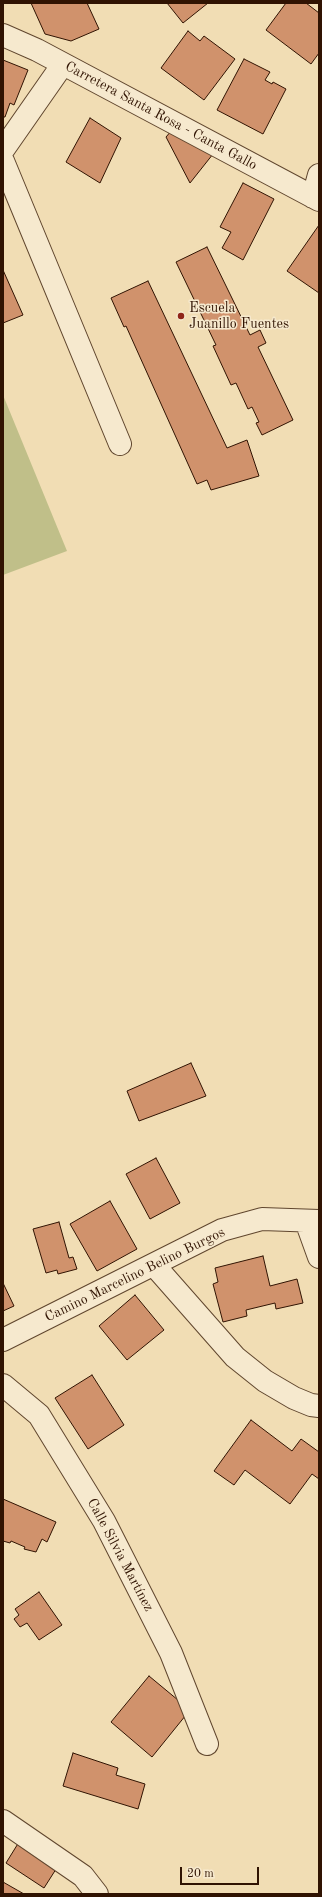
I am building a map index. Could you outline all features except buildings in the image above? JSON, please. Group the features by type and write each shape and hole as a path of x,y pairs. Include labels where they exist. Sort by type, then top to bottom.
{"street":[{"name":"Carretera Santa Rosa - Canta Gallo","path":"3,35 63,64 316,198"},
{"path":"3,150 63,64"},
{"path":"3,160 120,444"},
{"path":"316,198 319,175"},
{"name":"Camino Marcelino Belino Burgos","path":"3,1340 222,1230 262,1219 312,1221"},
{"path":"312,1221 319,1257"},
{"path":"154,1265 234,1357 265,1381 294,1398 311,1405 319,1406"},
{"name":"Calle Silvia Martínez","path":"3,1385 39,1415 104,1521 171,1653 207,1744"},
{"path":"3,1821 83,1876 98,1894"}],"shaded area":[{"path":"3,395 67,551 3,575"}],"place":[{"name":"Escuela Juanillo Fuentes","path":"181,316"}]}
